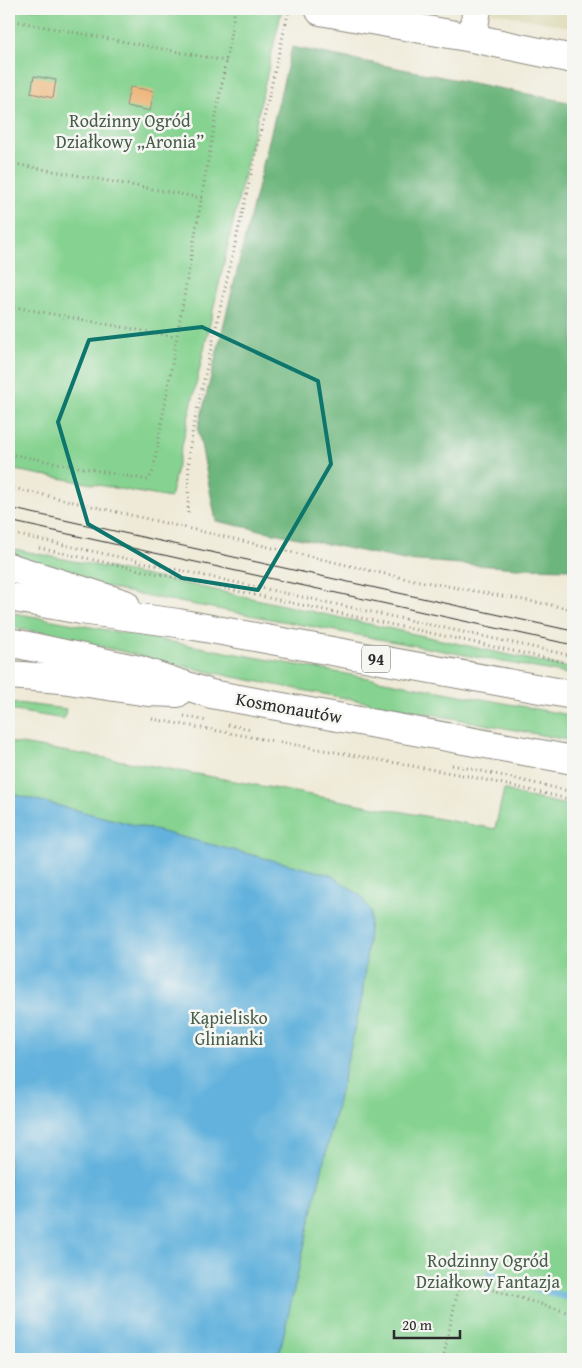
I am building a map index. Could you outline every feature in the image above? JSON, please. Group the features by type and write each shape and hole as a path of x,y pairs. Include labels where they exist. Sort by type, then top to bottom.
{"main road":[{"path":"472,38 477,9"},
{"path":"320,11 401,17 472,38 573,59"},
{"path":"9,567 178,623"},
{"name":"94","path":"9,597 81,610 178,623 573,695"},
{"name":"Kosmonautów","path":"9,642 139,670 212,694 573,760"},
{"path":"9,675 69,680 148,692 212,694"}],"path":[{"path":"9,454 148,480 153,471 236,9"},
{"path":"188,513 189,451 194,423 289,9"},
{"path":"9,20 226,61"},
{"path":"9,163 202,198"},
{"path":"9,306 176,337"},
{"path":"9,486 403,578 573,608"},
{"path":"9,533 573,656"},
{"path":"36,548 573,664"},
{"path":"181,716 210,721"},
{"path":"146,718 477,778 573,800"},
{"path":"219,723 257,730"},
{"path":"450,765 573,792"},
{"path":"443,1359 460,1280 573,1314"}],"highlighted area":[{"path":"202,327 318,381 331,464 258,590 182,578 88,524 58,422 89,340"}],"shaded area":[{"path":"476,9 573,9 573,28"}],"green space":[{"name":"Rodzinny Ogród Działkowy „Aronia”","path":"9,9 282,9 170,498 9,469"},
{"path":"292,47 573,103 573,569 518,568 404,560 216,521 198,429"},
{"path":"9,548 183,583 573,669 573,675 136,594 98,585 9,557"},
{"path":"9,612 569,715 573,717 573,741 229,676 9,627"},
{"path":"9,702 66,709 64,719 9,710"},
{"name":"Kąpielisko Glinianki","path":"9,742 153,766 495,829 504,789 523,796 573,806 573,1359 9,1359"}],"water":[{"name":"Kąpielisko Glinianki","path":"9,793 331,875 361,896 371,912 362,998 278,1359 9,1359"}],"building":[{"path":"34,76 56,80 53,98 31,93"},
{"path":"130,87 154,91 150,111 126,106"}],"waterway":[{"path":"491,1272 490,1275 573,1299"}],"tram line":[{"path":"9,508 573,631"},
{"path":"9,521 573,645"}],"park label":[{"name":"Rodzinny Ogród Działkowy Fantazja","path":"488,1271"}]}
